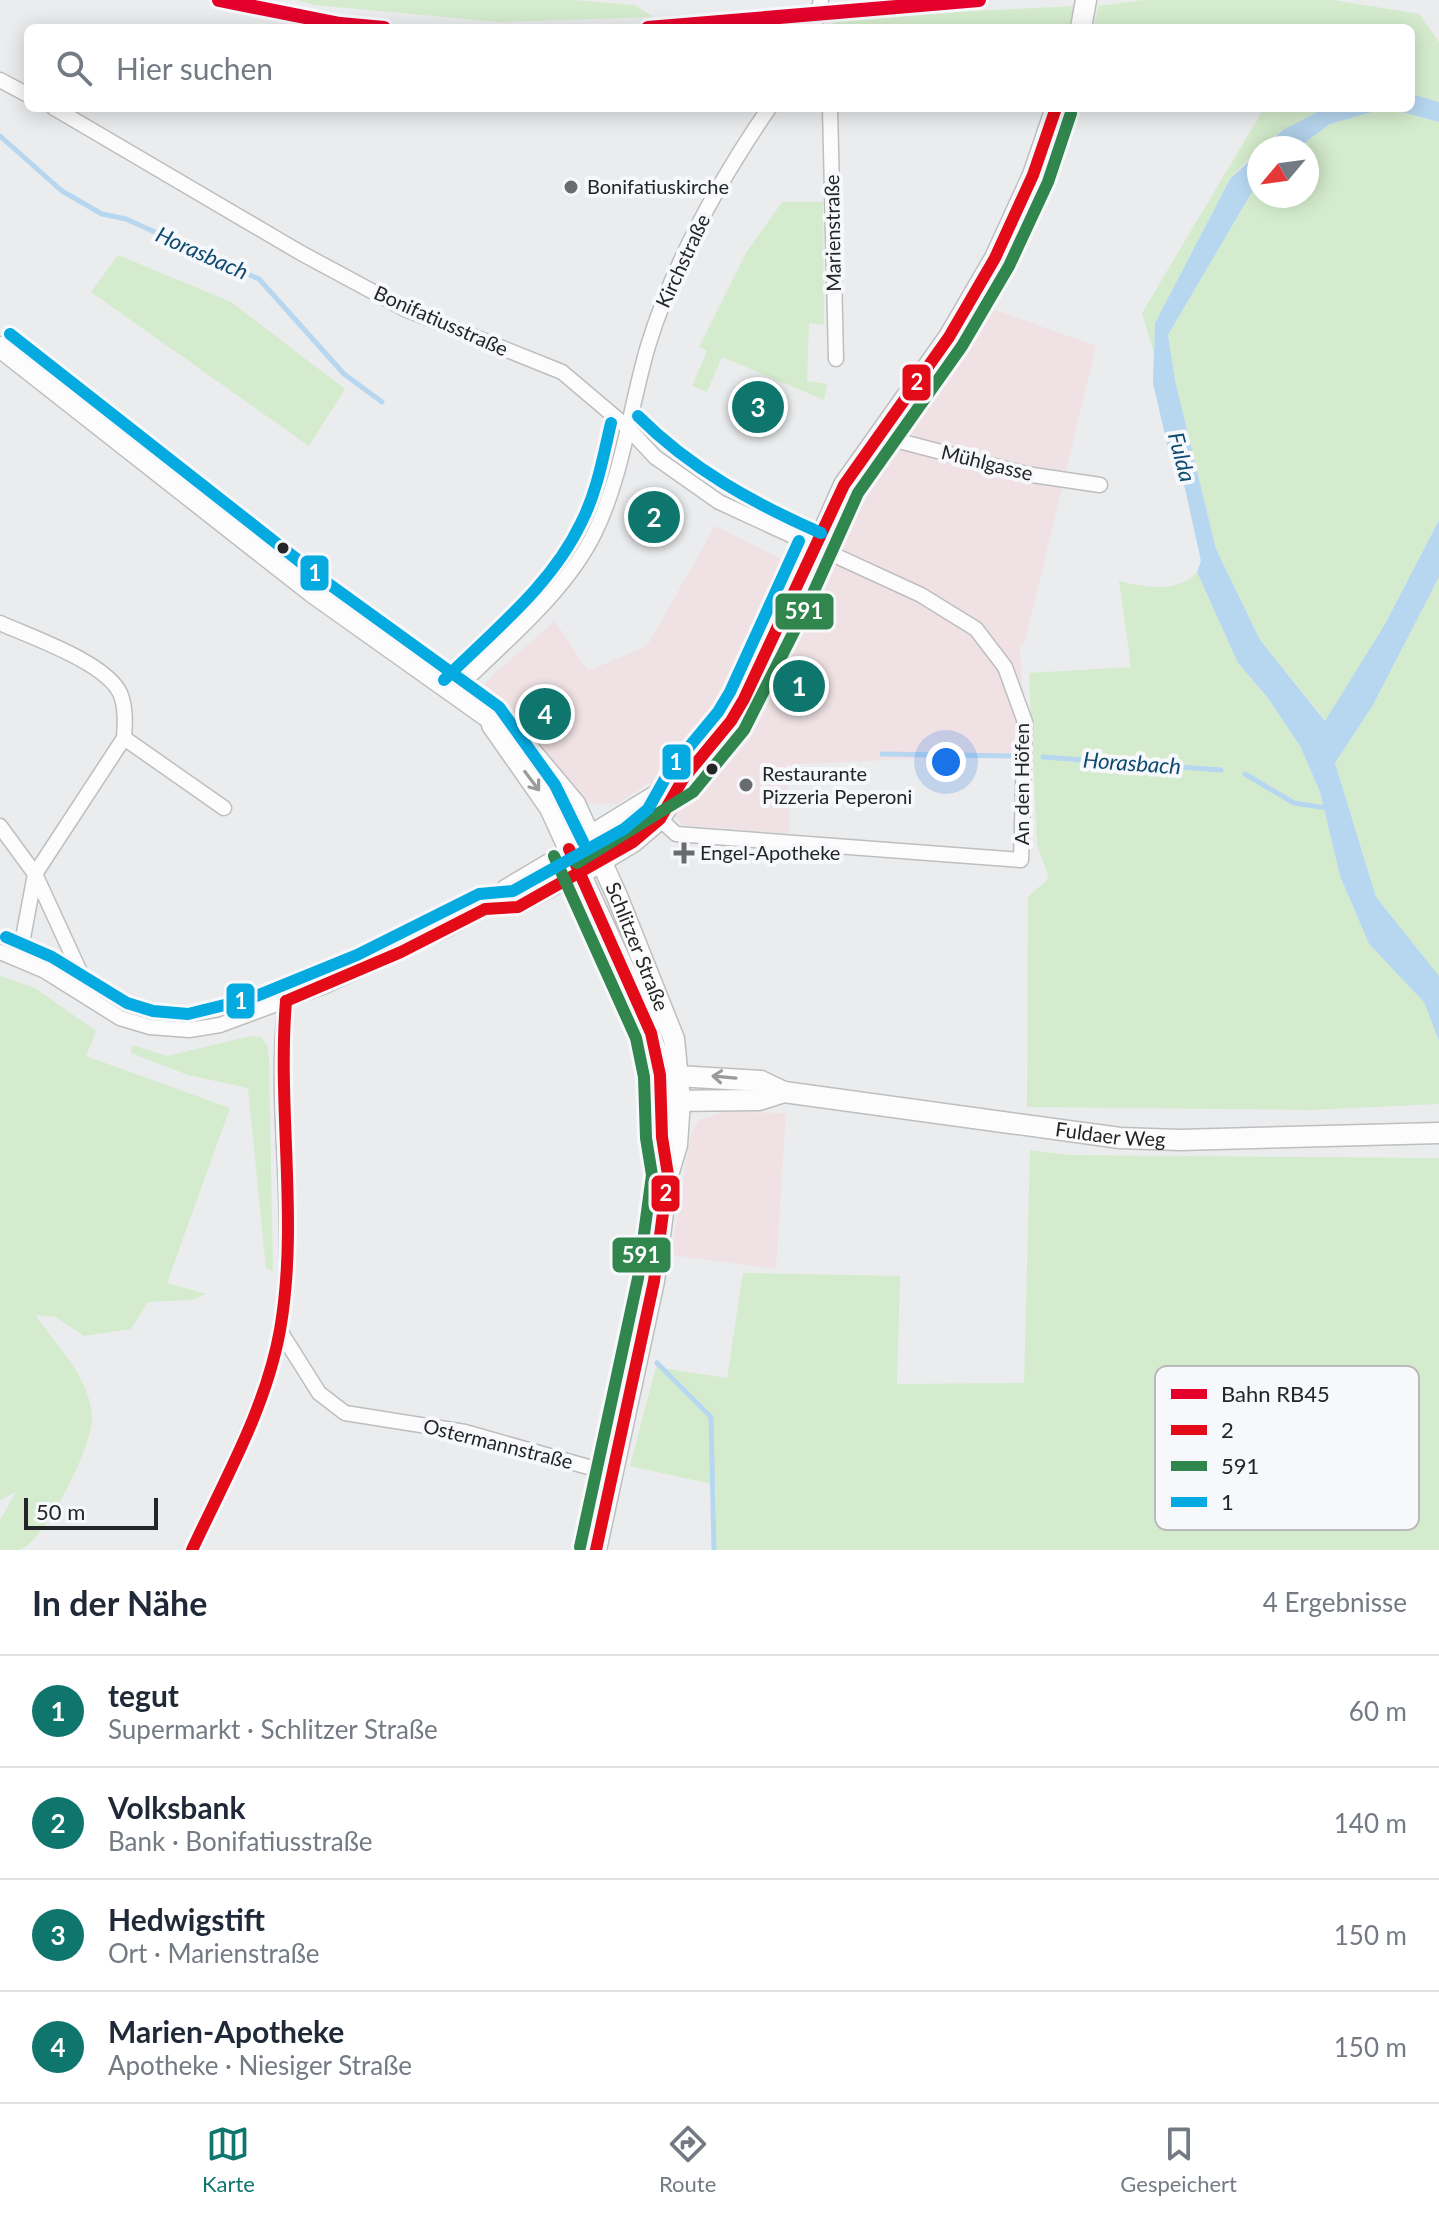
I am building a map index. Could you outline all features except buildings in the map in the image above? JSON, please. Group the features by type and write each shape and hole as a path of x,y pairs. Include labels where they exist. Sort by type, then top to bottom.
{"main road":[{"path":"1082,24 1086,0"},
{"name":"Schlitzer Straße","path":"670,1075 580,874 633,842 660,819 683,779 716,740 744,699 844,485 876,435 949,337 995,258 1033,175 1055,112"},
{"path":"0,347 312,592 523,742 543,762 575,804 590,836"},
{"path":"488,719 541,793 580,874"},
{"name":"Schlitzer Straße","path":"569,849 683,779"},
{"name":"Schlitzer Straße","path":"590,836 674,1039 670,1075 672,1101 662,1137 668,1175 654,1281 596,1550"},
{"name":"Fuldaer Weg","path":"670,1075 761,1081 784,1092 1120,1138 1207,1140 1439,1133"},
{"name":"Fuldaer Weg","path":"672,1101 759,1100 784,1092"}],"street":[{"path":"815,24 821,0"},
{"path":"0,80 24,93"},
{"name":"Bonifatiusstraße","path":"61,112 301,253 405,309 562,372 627,427 655,457 719,502 814,548"},
{"name":"Kirchstraße","path":"455,691 575,564 595,533 608,497 661,305 735,157 766,112"},
{"name":"Marienstraße","path":"830,112 836,359"},
{"name":"Mühlgasse","path":"876,435 1026,474 1100,485"},
{"name":"An den Höfen","path":"660,819 676,834 1021,860 1025,722 1005,667 976,629 921,595 814,548"},
{"path":"0,623 104,675 120,692 125,713 124,738 35,874 19,959"},
{"path":"124,738 224,808"},
{"path":"0,826 35,874 93,1001"},
{"path":"0,952 45,971 120,1018 150,1027 189,1030 220,1025 376,964 485,909 505,887 569,849"},
{"path":"485,909 518,907 580,874"},
{"path":"196,1548 244,1434 280,1331 285,1254 281,1052 286,1001"},
{"name":"Ostermannstraße","path":"280,1331 319,1393 345,1413 465,1432 613,1474"}],"shaded area":[{"path":"982,305 1096,346 1025,642 1020,646 1026,753 787,765 790,834 682,825 649,783 617,804 586,803 542,751 479,691 495,673 555,621 588,671 647,646 715,526 823,580 879,456"},
{"path":"725,1112 786,1113 776,1269 671,1255 691,1134 699,1120"}],"green space":[{"path":"297,0 573,0 635,5 653,17 500,22 314,5"},
{"path":"1144,0 1333,0 1419,14 1439,42 1439,102 1415,95 1415,24 1095,24 1098,6"},
{"path":"1078,6 1076,24 833,24 836,17"},
{"path":"1262,112 1317,112 1275,136 1247,136"},
{"path":"1372,112 1401,112 1439,122 1439,520 1385,624 1326,721 1260,640 1216,549 1175,380 1168,335 1247,200 1247,208 1319,208 1319,136 1314,136 1330,124"},
{"path":"1247,137 1247,161 1230,179 1155,323 1154,354 1142,313"},
{"path":"782,202 823,202 824,325 809,323 807,381 827,384 824,400 722,357 707,392 692,386 707,351 699,347 746,253"},
{"path":"118,255 231,302 345,389 309,446 91,292"},
{"path":"1197,572 1238,663 1268,698 1300,746 1320,792 1340,876 1369,944 1425,1002 1439,1041 1439,1104 1310,1110 1027,1107 1028,897 1049,878 1037,845 1029,673 1131,667 1119,581 1150,587 1170,586 1180,584"},
{"path":"1439,577 1439,976 1376,897 1335,763 1373,705"},
{"path":"0,976 35,988 96,1031 86,1056 230,1108 167,1283 206,1294 192,1300 148,1302 131,1329 84,1336 56,1317 35,1315 79,1375 90,1402 92,1417 85,1448 66,1491 42,1529 19,1550 0,1550 0,1520 16,1492 0,1500"},
{"path":"251,1036 261,1037 267,1045 269,1058 273,1271 266,1269 248,1088 188,1075 131,1053 132,1045 167,1056"},
{"path":"1030,1150 1068,1155 1439,1158 1439,1550 716,1550 716,1485 630,1466 656,1367 727,1378 743,1273 900,1276 897,1384 1024,1383"}],"water":[{"path":"1415,95 1439,102 1439,122 1402,112 1415,112"},
{"path":"1317,112 1372,112 1330,124 1314,136 1276,136"},
{"name":"Fulda","path":"1247,163 1247,200 1168,335 1175,380 1216,549 1260,640 1325,721 1385,624 1439,520 1439,577 1373,705 1335,763 1376,897 1439,976 1439,1041 1424,1002 1369,944 1340,876 1320,792 1300,746 1268,698 1238,663 1197,572 1201,561 1176,448 1168,448 1153,383 1155,323 1230,179"}],"waterway":[{"name":"Horasbach","path":"0,136 62,191 102,214 126,219 259,279 344,374 382,402"},
{"name":"Horasbach","path":"882,754 1010,756"},
{"name":"Horasbach","path":"1043,757 1221,770"},
{"name":"Horasbach","path":"1245,774 1294,803 1327,808"},
{"path":"657,1363 711,1417 714,1550"}],"rail line":[{"name":"RB45","path":"219,0 340,24"},
{"name":"RB45","path":"695,24 979,0"}],"transit line":[{"name":"2","path":"286,1001 401,952 485,909 518,907 633,842 660,819 683,779 731,721 744,699 844,485 949,337 995,258 1033,175 1055,112"},
{"name":"591","path":"577,863 693,792 744,730 809,602 858,493 962,346 1009,266 1048,182 1071,113"},
{"name":"1","path":"10,334 322,579 499,707 555,785 583,842"},
{"name":"1","path":"638,416 679,452 724,483 771,510 821,533"},
{"name":"1","path":"444,680 537,588 568,546 591,499 611,423"},
{"name":"1","path":"6,937 52,957 127,1003 153,1011 188,1014 249,999 357,955 479,894 513,891 624,829 648,809 670,770 718,712 730,692 799,541"},
{"name":"2","path":"569,849 651,1033 660,1075 662,1137 668,1175 654,1281 596,1550"},
{"name":"591","path":"554,856 636,1038 644,1077 646,1138 652,1175 638,1278 580,1547"},
{"name":"2","path":"192,1550 255,1415 274,1359 280,1330 288,1248 284,1083 286,1001"}],"place":[{"name":"Bonifatiuskirche","path":"571,187"},
{"name":"Hedwigstift","path":"758,407"},
{"name":"Volksbank","path":"654,517"},
{"name":"tegut","path":"799,686"},
{"name":"Marien-Apotheke","path":"545,714"},
{"name":"Restaurante Pizzeria Peperoni","path":"746,785"},
{"name":"Engel-Apotheke","path":"684,853"}]}
